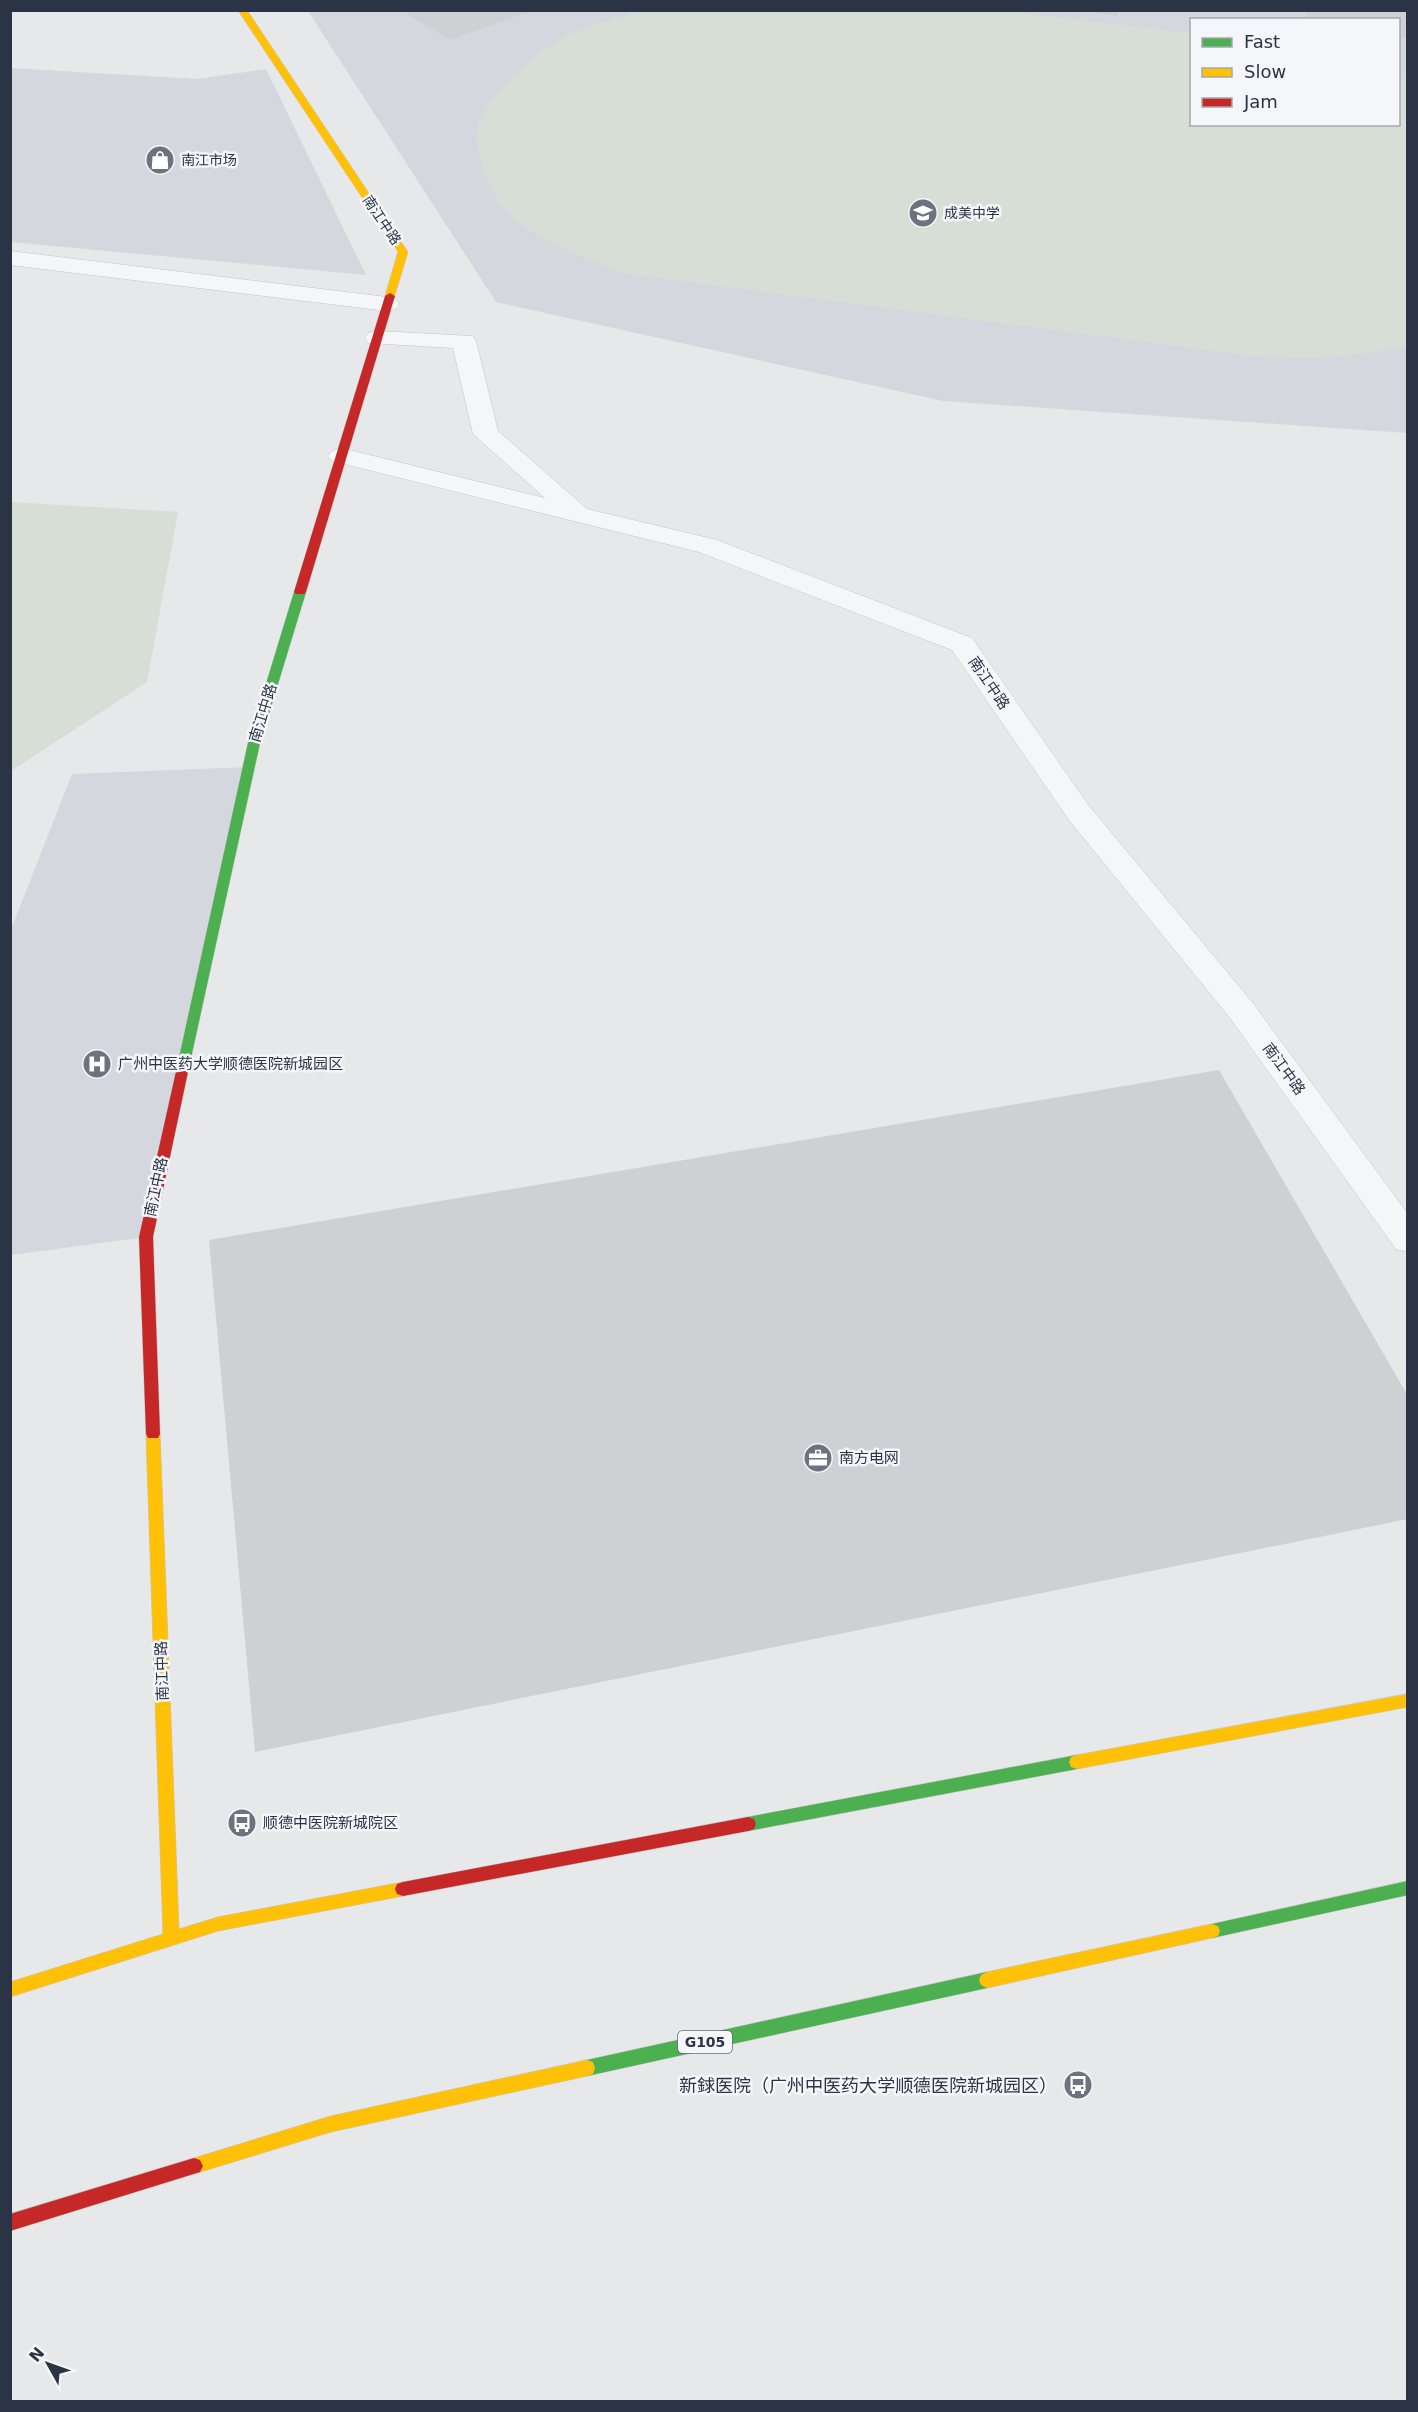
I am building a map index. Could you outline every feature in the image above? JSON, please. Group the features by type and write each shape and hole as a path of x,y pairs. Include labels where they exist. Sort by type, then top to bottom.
{"main road":[{"name":"南江中路","path":"171,1939 146,1237 254,743 403,252 242,10"},
{"path":"10,1990 218,1924 1407,1700"},
{"name":"G105","path":"10,2223 331,2124 1407,1888"}],"street":[{"path":"10,258 387,304"},
{"path":"377,338 464,341 486,434 580,515"},
{"name":"南江中路","path":"341,456 708,546 962,644 1079,813 1241,1010 1407,1240"}],"shaded area":[{"name":"成美中学","path":"643,10 993,10 1190,33 1190,126 1400,126 1400,78 1407,82 1407,345 1346,356 1284,358 1243,355 620,273 557,246 514,218 493,192 477,144 479,122 488,106 514,74 547,48 577,31"},
{"name":"成美中学","path":"308,11 1407,11 1407,433 943,401 496,302"},
{"name":"南江市场","path":"10,68 197,79 266,69 366,275 11,242"},
{"path":"11,502 178,512 147,682 11,771"},
{"name":"广州中医药大学顺德医院新城园区","path":"249,767 146,1237 11,1255 10,932 72,774"}],"building":[{"path":"418,10 531,11 450,40 407,14"},
{"path":"1077,10 1120,10 1117,16"},
{"path":"1305,10 1408,10 1408,37 1400,38 1400,18 1307,18"},
{"name":"南方电网","path":"1219,1070 1408,1396 1408,1519 255,1752 209,1240"}],"traffic: fast":[{"path":"183,1067 254,743 300,592"},
{"path":"748,1824 1077,1762"},
{"path":"1212,1931 1408,1888"},
{"path":"587,2068 987,1980"}],"traffic: slow":[{"path":"242,10 403,252 390,296"},
{"path":"153,1434 171,1939"},
{"path":"1077,1762 1408,1700"},
{"path":"10,1990 218,1924 403,1889"},
{"path":"987,1980 1212,1931"},
{"path":"194,2166 331,2124 587,2068"}],"traffic: jam":[{"path":"300,592 390,296"},
{"path":"153,1434 146,1237 183,1067"},
{"path":"403,1889 748,1824"},
{"path":"10,2223 194,2166"}],"place":[{"name":"南江市场","path":"160,160"},
{"name":"成美中学","path":"923,213"},
{"name":"广州中医药大学顺德医院新城园区","path":"97,1064"},
{"name":"南方电网","path":"818,1458"},
{"name":"顺德中医院新城院区","path":"242,1823"},
{"name":"新銶医院（广州中医药大学顺德医院新城园区）","path":"1078,2085"}]}
